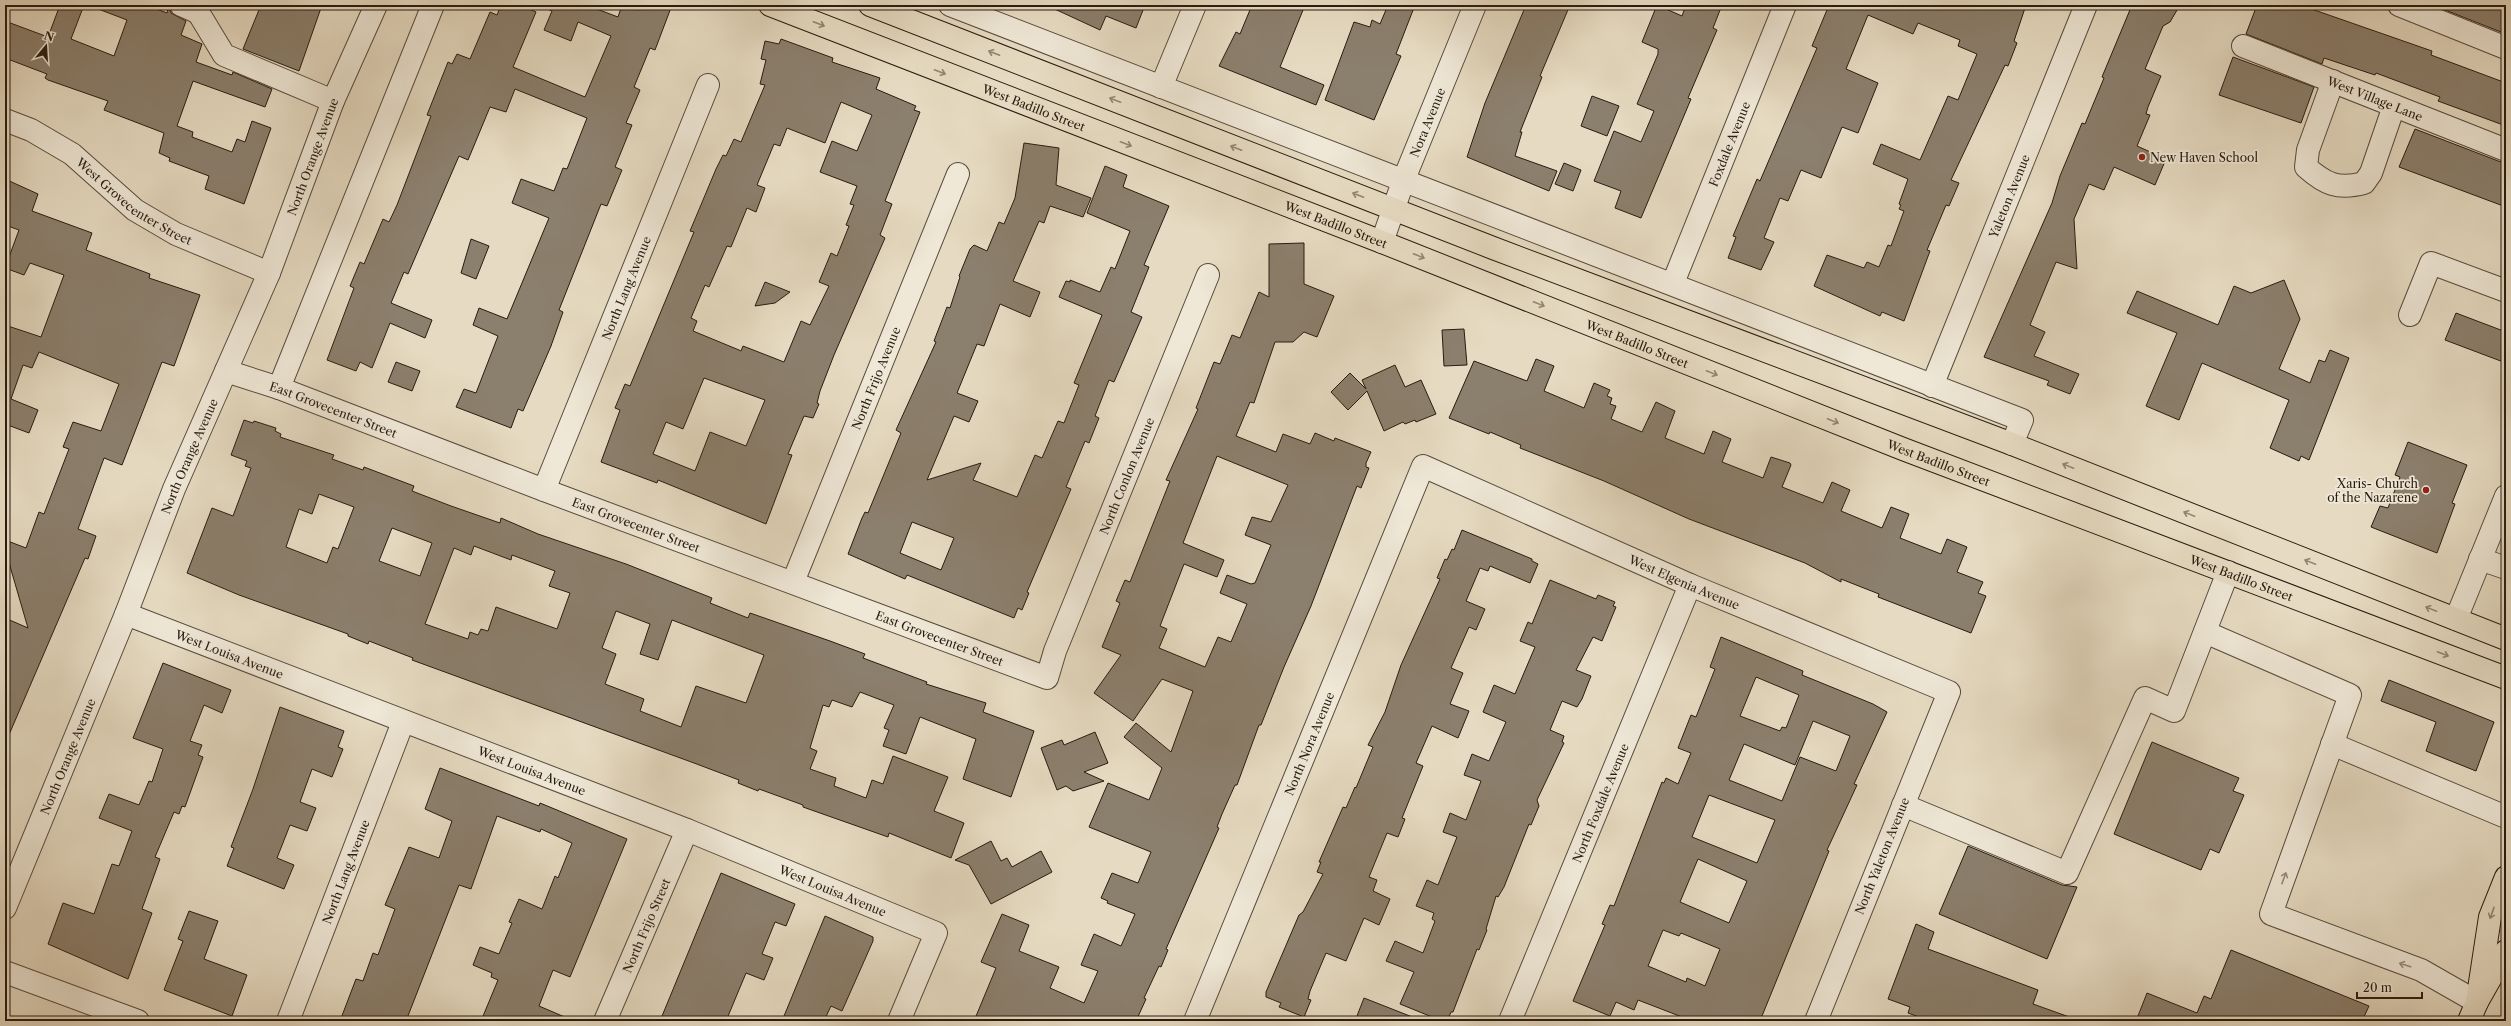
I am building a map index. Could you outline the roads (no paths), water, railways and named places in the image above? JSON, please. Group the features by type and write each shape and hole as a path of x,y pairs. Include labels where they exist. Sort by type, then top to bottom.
{"main road":[{"name":"West Badillo Street","path":"770,5 1382,242 1903,449 2506,678"},
{"path":"870,5 1394,209 2012,444 2506,639"},
{"path":"2473,1011 2490,917 2506,877"},
{"path":"2473,1011 2506,951"}],"street":[{"path":"181,5 197,12 202,17 224,55 333,102"},
{"name":"North Orange Avenue","path":"5,908 126,614 174,489 269,273 333,102 376,5"},
{"path":"279,388 433,5"},
{"path":"950,5 1673,283 1932,386 2022,420 2012,444"},
{"path":"1161,87 1195,5"},
{"name":"Nora Avenue","path":"1382,242 1404,179 1475,5"},
{"name":"Foxdale Avenue","path":"1673,283 1785,5"},
{"name":"Yaleton Avenue","path":"1932,386 2086,5"},
{"path":"2399,5 2506,48"},
{"name":"West Village Lane","path":"2243,46 2506,150"},
{"path":"2333,81 2308,150 2306,167 2321,180 2346,188 2364,183 2371,173 2394,106"},
{"name":"North Lang Avenue","path":"544,490 708,85"},
{"name":"West Grovecenter Street","path":"5,120 31,130 72,154 135,210 176,234 269,273"},
{"name":"North Frijo Avenue","path":"793,582 958,174"},
{"path":"2410,315 2431,263 2506,292"},
{"name":"North Conlon Avenue","path":"1047,678 1055,651 1208,274"},
{"name":"East Grovecenter Street","path":"226,371 279,388 544,490 1047,678"},
{"name":"West Elgenia Avenue","path":"1423,466 1690,585 1949,692"},
{"name":"North Nora Avenue","path":"1195,1021 1423,466"},
{"path":"2456,619 2506,496"},
{"path":"2480,559 2506,568"},
{"path":"1903,805 2066,873 2145,698 2174,711 2228,572"},
{"name":"North Foxdale Avenue","path":"1510,1021 1690,585"},
{"name":"West Louisa Avenue","path":"126,614 403,722 687,830 936,933 899,1021"},
{"path":"2205,632 2350,695 2271,914 2421,970 2473,1011"},
{"name":"North Yaleton Avenue","path":"1816,1021 1949,692"},
{"name":"North Lang Avenue","path":"288,1021 403,722"},
{"path":"2332,744 2506,817"},
{"name":"North Frijo Street","path":"605,1021 687,830"},
{"path":"5,972 138,1021"}],"place":[{"name":"New Haven School","path":"2142,157"},
{"name":"Xaris- Church of the Nazarene","path":"2426,490"}]}
